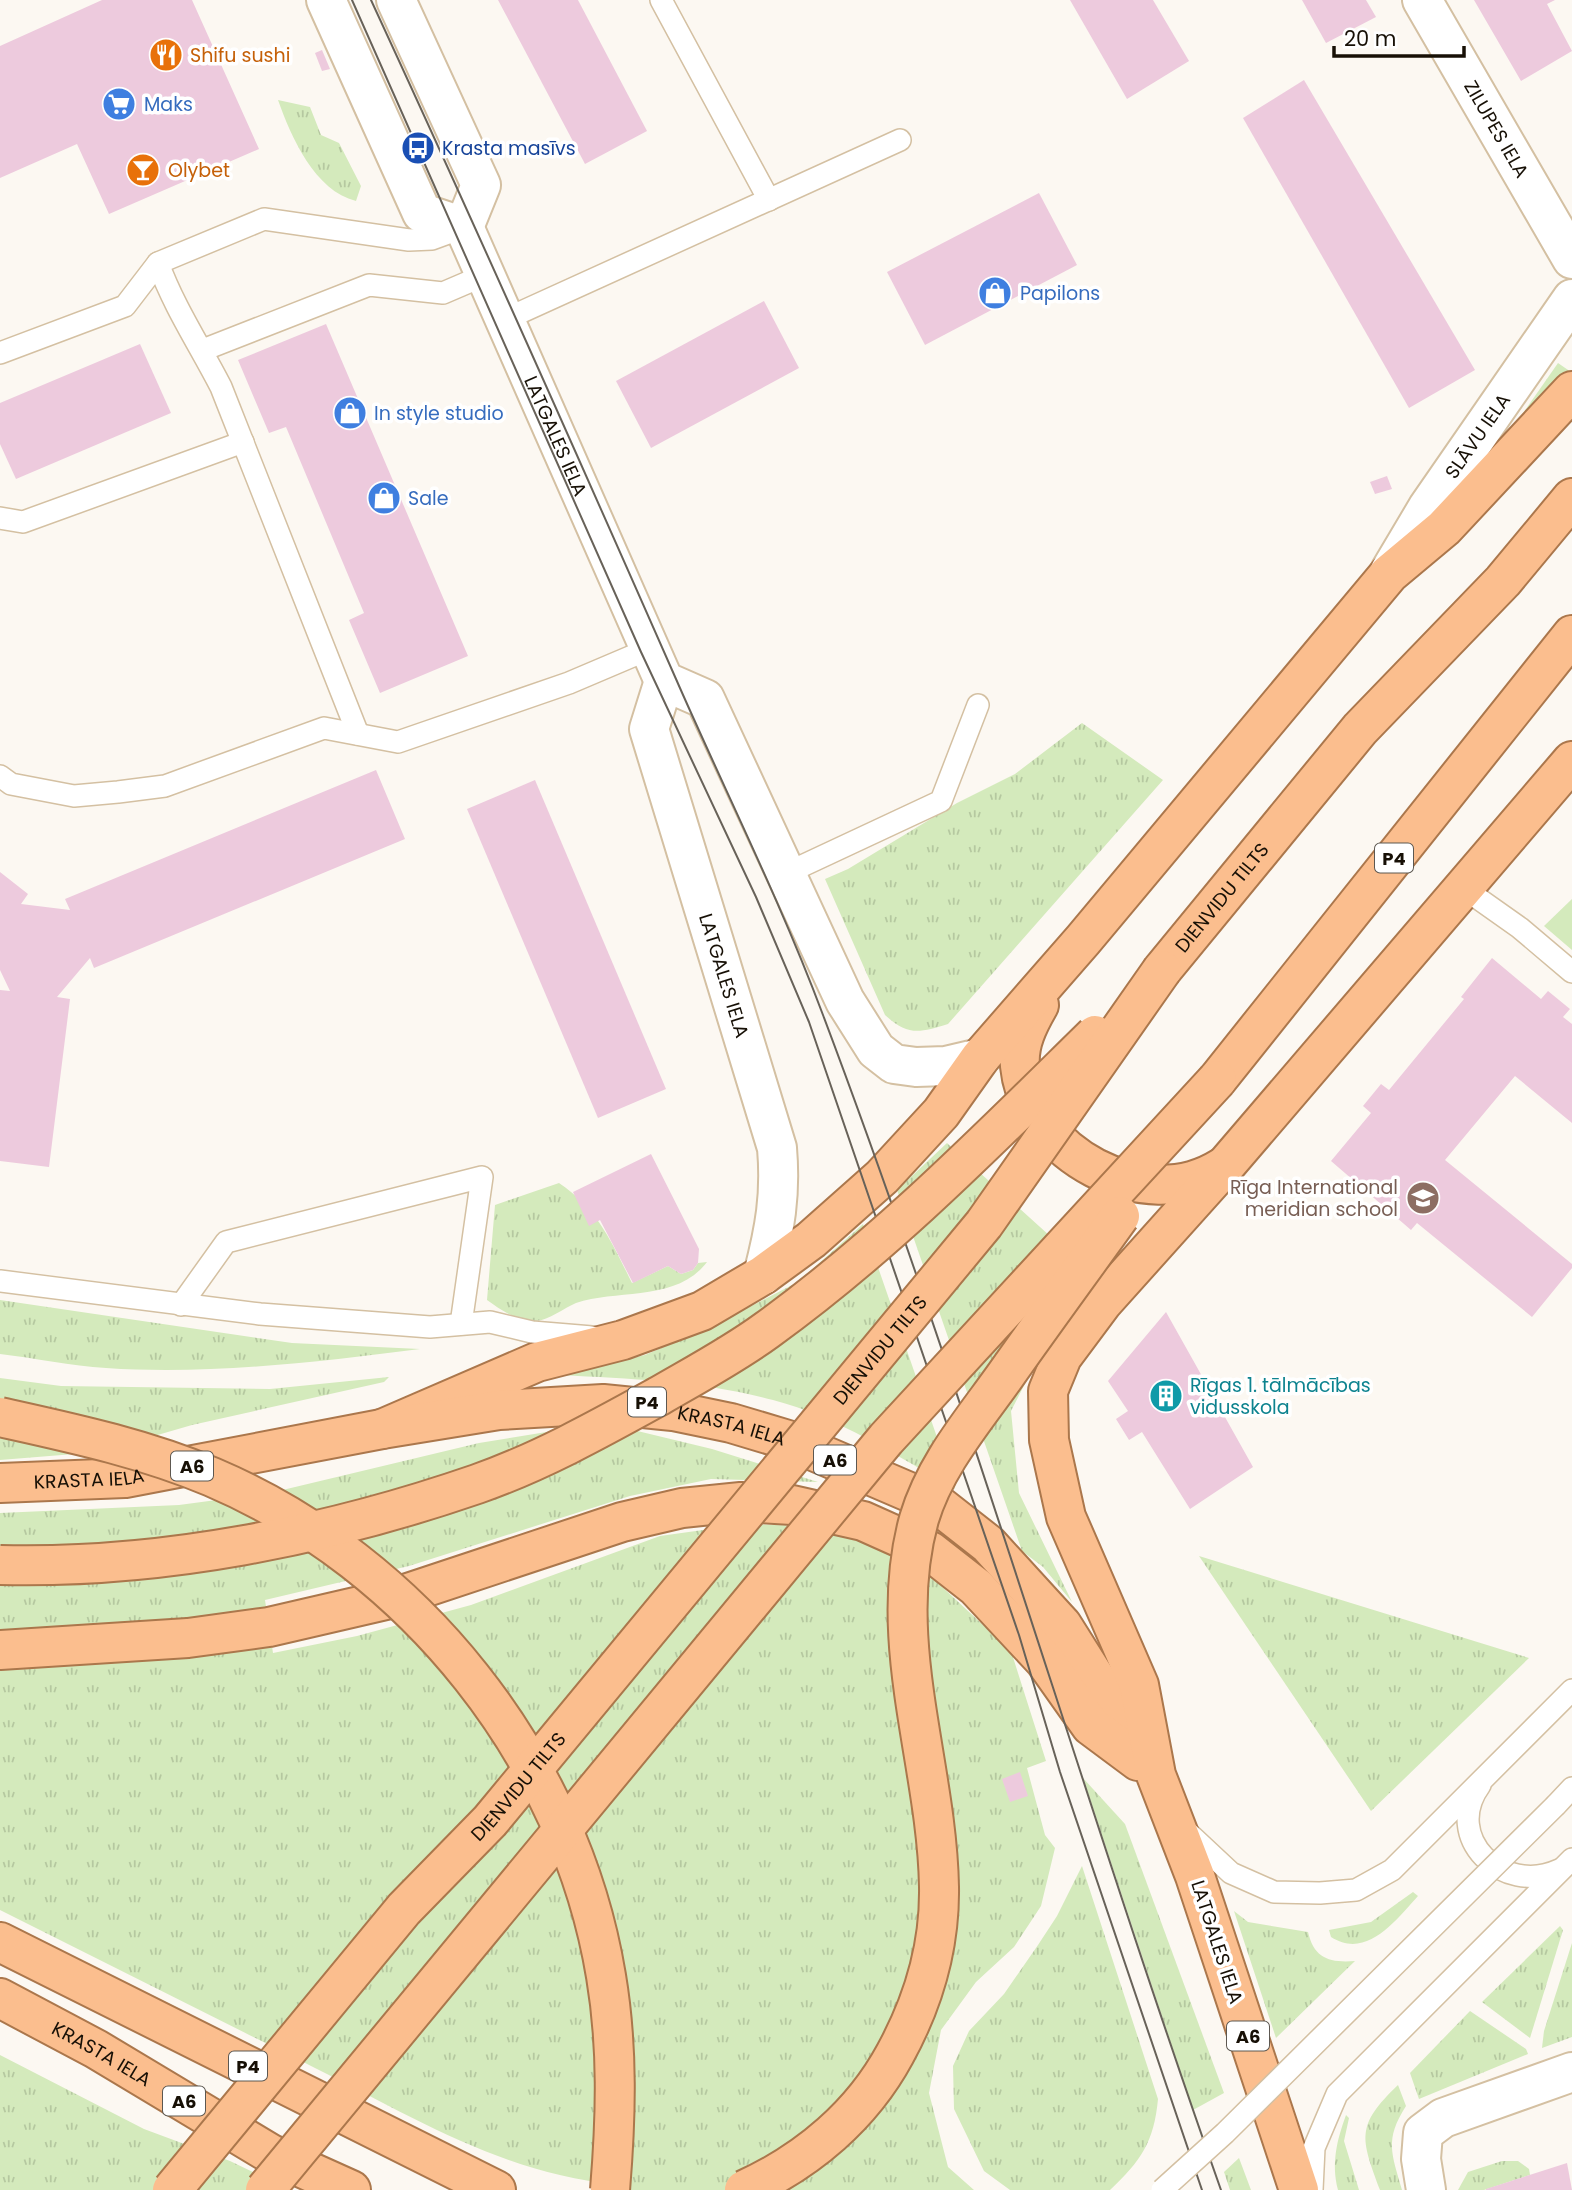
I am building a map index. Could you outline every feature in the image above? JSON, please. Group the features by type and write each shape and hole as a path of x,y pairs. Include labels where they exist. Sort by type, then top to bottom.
{"highway":[{"path":"382,1429 537,1363 623,1340 702,1311 763,1275 811,1240 882,1177 961,1088 980,1058 1083,940 1388,574 1444,528 1572,391"},
{"name":"DIENVIDU TILTS","path":"172,2190 404,1909 490,1821 984,1224 1162,970 1360,729 1503,581 1572,498"},
{"name":"P4","path":"744,2190 807,2154 857,2111 883,2076 913,2020 930,1970 939,1888 907,1621 911,1564 919,1520 938,1471 1217,1080 1572,636"},
{"path":"1156,1775 1139,1685 1066,1517 1049,1440 1048,1391 1062,1357 1102,1302 1225,1166 1572,761"},
{"path":"1083,940 1027,1025 1020,1065 1036,1114 1067,1151 1113,1177 1156,1185 1174,1185 1212,1174 1225,1166"},
{"name":"P4","path":"0,1565 87,1563 166,1556 245,1545 328,1527 480,1483 626,1414 765,1332 828,1284 939,1187 1162,970"},
{"path":"265,2190 886,1439 1217,1080"},
{"name":"KRASTA IELA","path":"0,1483 125,1479 382,1429 499,1410 603,1404 673,1411 788,1440 937,1504 988,1544 1062,1625 1156,1775"},
{"path":"0,1417 102,1439 160,1456 260,1501 310,1530 357,1563 431,1631 478,1685 513,1734 549,1799 581,1876 593,1919 606,1975 614,2045 615,2125 610,2190"},
{"path":"0,1650 188,1638 269,1627 390,1599 622,1522 682,1508 741,1502 792,1505 863,1521 930,1551 976,1587 1045,1661 1091,1726 1156,1775"},
{"name":"LATGALES IELA","path":"1156,1775 1300,2190"},
{"name":"P4","path":"0,1942 496,2190"},
{"name":"KRASTA IELA","path":"0,1998 96,2049 271,2154 351,2190"},
{"path":"0,2017 96,2049"}],"street":[{"path":"326,0 422,213 464,227 481,185 396,0"},
{"name":"ZILUPES IELA","path":"1422,0 1572,259"},
{"name":"LATGALES IELA","path":"464,227 657,665 649,729 777,1148 781,1187 775,1228 763,1275"},
{"name":"SLĀVU IELA","path":"1388,574 1428,507 1572,299"},
{"path":"657,665 705,699 845,1001 876,1050 894,1064 916,1067 947,1066 980,1058"},
{"path":"1426,2190 1421,2159 1423,2133 1443,2118 1572,2072"}],"lane":[{"path":"661,0 769,200"},
{"path":"506,318 900,140"},
{"path":"0,354 125,306 158,263 264,219 409,240 432,239 464,227"},
{"path":"158,263 172,300 203,350 243,442 358,734"},
{"path":"203,350 369,285 443,293 485,275"},
{"path":"0,517 23,523 243,442"},
{"path":"0,776 11,784 74,796 165,786 324,728 398,742 569,683 657,665"},
{"path":"787,873 941,801 978,705"},
{"path":"1462,887 1520,928 1572,972"},
{"path":"181,1305 226,1242 482,1177 461,1324"},
{"path":"0,1281 181,1305 430,1327 490,1322 532,1332 623,1340"},
{"path":"1173,1819 1231,1873 1274,1892 1320,1894 1356,1890 1392,1870 1572,1690"},
{"path":"1488,1775 1475,1793 1469,1814 1471,1834 1480,1854 1496,1868 1516,1877 1558,1871 1572,1859"},
{"path":"1161,2190 1225,2133 1572,1788"},
{"path":"1312,2190 1314,2148 1336,2094 1572,1859"}],"green space":[{"path":"278,100 310,107 321,135 339,143 361,186 356,201 328,186 306,161"},
{"path":"1558,363 1571,372 1523,425 1514,426"},
{"path":"1082,723 1163,780 948,1024 921,1031 900,1027 885,1015 825,879 848,869 957,803 1015,774"},
{"path":"1572,899 1572,950 1544,926"},
{"path":"947,1143 1103,1284 1033,1368 1011,1411 1019,1493 1072,1602 1043,1567 1022,1551 897,1190"},
{"path":"559,1183 584,1204 603,1228 632,1283 668,1266 681,1274 693,1270 698,1263 707,1262 694,1275 663,1289 576,1303 536,1321 510,1315 487,1300 495,1205"},
{"path":"863,1224 955,1489 844,1427 821,1416 773,1400 694,1385 561,1375 645,1355 712,1326 798,1282"},
{"path":"0,1300 292,1343 420,1349 303,1363 184,1370 80,1366 0,1354"},
{"path":"389,1377 384,1382 192,1425 99,1452 0,1460 0,1378 61,1386 270,1389"},
{"path":"625,1428 712,1449 818,1482 711,1479 630,1496 409,1566 265,1600 273,1653 357,1636 471,1605 660,1536 746,1524 832,1527 911,1558 1011,1651 1046,1761 1027,1768 1045,1835 1055,1848 1041,1906 1014,1947 976,1982 941,2030 929,2093 948,2167 974,2190 616,2190 616,2184 536,2169 460,2141 0,1910 0,1513 179,1505 270,1493 479,1443 565,1429"},
{"path":"1199,1556 1529,1658 1371,1811"},
{"path":"1083,1778 1125,1824 1224,2093 1193,2110"},
{"path":"1082,1866 1158,2099 1156,2114 1149,2139 1138,2160 1110,2190 1010,2190 984,2171 954,2109 953,2066 969,2031 1004,1994 1057,1916"},
{"path":"1413,1892 1418,1896 1380,1934 1357,1944 1344,1943 1331,1937 1329,1930 1371,1922"},
{"path":"1234,1911 1248,1922 1308,1932 1314,1948 1324,1957 1330,1960 1355,1961 1276,2038"},
{"path":"1560,1926 1563,1930 1530,2038 1482,2002"},
{"path":"1572,1943 1572,2037 1542,2048 1544,2031"},
{"path":"1470,2011 1526,2049 1528,2054 1419,2099 1410,2073"},
{"path":"0,2055 144,2129 230,2161 290,2190 0,2190"},
{"path":"1398,2085 1406,2106 1395,2128 1392,2147 1402,2190 1380,2190 1366,2145 1366,2133 1374,2111"},
{"path":"1346,2115 1349,2118 1344,2141 1359,2190 1338,2190 1336,2180 1336,2152"},
{"path":"1239,2158 1251,2190 1230,2190 1224,2172"},
{"path":"1502,2161 1518,2161 1529,2169 1530,2175 1484,2190 1458,2190 1468,2172"}],"building":[{"name":"Maks","path":"102,0 192,0 259,149 109,214 77,144 0,178 0,46"},
{"path":"498,0 578,0 647,131 585,164"},
{"path":"1070,0 1153,0 1189,61 1127,99"},
{"path":"1302,0 1366,0 1376,17 1326,43"},
{"path":"1474,0 1555,0 1547,4 1572,51 1521,81"},
{"path":"322,50 330,69 322,71 315,53"},
{"path":"1304,80 1475,370 1409,408 1243,118"},
{"path":"1039,193 1077,265 925,345 887,272"},
{"path":"764,301 799,368 651,448 616,381"},
{"path":"326,324 468,656 380,693 349,620 364,613 286,427 269,433 238,360"},
{"path":"140,344 171,413 16,479 0,444 0,403"},
{"path":"1387,476 1392,489 1375,494 1370,482"},
{"path":"376,770 405,839 94,968 90,958 57,997 70,999 49,1167 0,1161 0,990 10,991 0,970 0,872 28,894 21,904 70,910 65,899"},
{"path":"535,780 666,1089 598,1118 467,809"},
{"path":"1492,958 1541,999 1548,991 1570,1009 1563,1017 1572,1024 1572,1123 1515,1076 1445,1160 1572,1264 1572,1268 1532,1317 1417,1223 1411,1230 1331,1161 1371,1113 1363,1106 1381,1084 1389,1090 1464,999 1461,997"},
{"path":"651,1154 699,1249 698,1263 693,1270 681,1274 668,1266 633,1283 600,1220 589,1226 573,1192"},
{"name":"Rīgas 1. tālmācības vidusskola","path":"1166,1312 1253,1467 1190,1509 1142,1432 1129,1440 1116,1419 1128,1411 1108,1381"},
{"path":"1020,1772 1028,1796 1010,1802 1002,1779"},
{"path":"1567,2163 1572,2190 1486,2190 1486,2189"}],"tram line":[{"path":"352,0 641,652 756,897 809,1022 1019,1635 1060,1772 1202,2190"},
{"path":"371,0 771,888 823,1015 977,1454 1121,1896 1221,2190"}],"place":[{"name":"Shifu sushi","path":"166,55"},
{"name":"Maks","path":"119,104"},
{"name":"Krasta masīvs","path":"418,148"},
{"name":"Olybet","path":"143,170"},
{"name":"Papilons","path":"995,293"},
{"name":"In style studio","path":"350,413"},
{"name":"Sale","path":"384,498"},
{"name":"Rīga International meridian school","path":"1423,1198"},
{"name":"Rīgas 1. tālmācības vidusskola","path":"1166,1396"}]}
